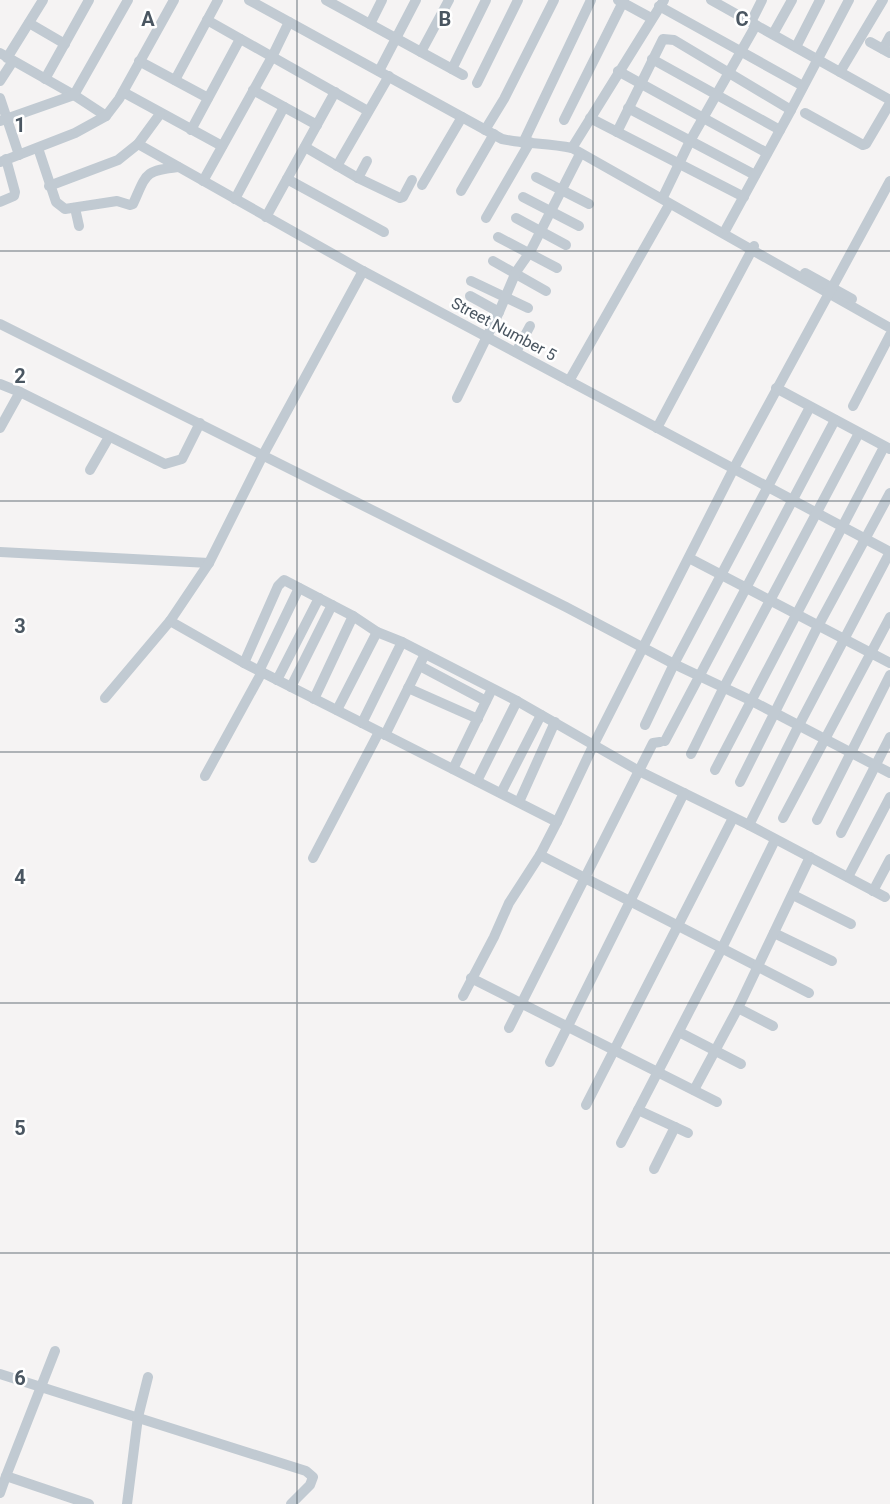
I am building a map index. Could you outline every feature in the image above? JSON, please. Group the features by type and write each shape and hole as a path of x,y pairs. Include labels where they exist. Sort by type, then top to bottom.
{"street":[{"path":"0,81 7,57 43,0"},
{"path":"45,79 89,0"},
{"path":"3,120 74,95 128,0"},
{"path":"175,80 218,0"},
{"path":"249,0 502,139 575,148 829,291 890,328"},
{"path":"326,0 344,4 369,24 463,75"},
{"path":"369,24 382,0"},
{"path":"337,166 368,111 396,38 416,0"},
{"path":"421,52 448,0"},
{"path":"452,69 486,0"},
{"path":"477,83 518,0"},
{"path":"460,191 554,0"},
{"path":"486,218 526,143 591,0"},
{"path":"711,0 731,5 754,23 890,101 866,144 863,145 805,113"},
{"path":"569,381 666,200 690,141 728,72 742,52 762,0"},
{"path":"773,34 792,0"},
{"path":"796,47 820,0"},
{"path":"726,230 849,0"},
{"path":"840,72 883,0"},
{"path":"0,202 15,196 3,160 87,128 106,116 123,92 170,1"},
{"path":"564,120 621,1 651,18"},
{"path":"457,398 516,272 530,252 562,190 575,148 590,118 661,3 803,86"},
{"path":"207,20 368,111"},
{"path":"203,181 289,22"},
{"path":"28,23 65,44"},
{"path":"870,42 886,51 890,36"},
{"path":"190,130 240,39"},
{"path":"617,132 663,39 674,40 791,110"},
{"path":"7,57 106,116"},
{"path":"652,59 780,130"},
{"path":"139,61 208,98"},
{"path":"618,71 767,153"},
{"path":"253,90 317,125"},
{"path":"123,92 222,146"},
{"path":"266,217 335,92"},
{"path":"0,98 3,120 18,155"},
{"path":"235,199 284,107"},
{"path":"628,108 755,176"},
{"path":"49,186 118,160 138,144 160,114"},
{"path":"305,147 358,178 400,198 417,182 462,117"},
{"path":"590,118 744,197"},
{"name":"Street Number 5","path":"138,144 363,271 890,552"},
{"path":"38,148 56,202 65,208 117,201 133,204 150,172 156,169 178,167"},
{"path":"358,178 367,161"},
{"path":"536,177 589,204"},
{"path":"287,179 384,232"},
{"path":"463,996 494,938 509,903 558,822 594,744 734,468 890,181"},
{"path":"523,196 579,226"},
{"path":"666,200 726,230 753,248"},
{"path":"75,208 79,226"},
{"path":"516,218 566,245"},
{"path":"498,237 557,268"},
{"path":"657,428 753,248"},
{"path":"493,261 546,291"},
{"path":"105,698 170,621 209,563 263,455 363,271"},
{"path":"471,281 528,308"},
{"path":"829,291 890,321"},
{"path":"471,296 499,312"},
{"path":"0,324 674,664 701,675 890,773"},
{"path":"516,352 530,326"},
{"path":"853,406 890,335"},
{"path":"0,384 165,464 182,459 200,423"},
{"path":"715,770 795,614 887,448 776,388"},
{"path":"0,428 20,392"},
{"path":"645,725 674,664 810,407"},
{"path":"509,1028 653,743 662,742 701,675 835,420"},
{"path":"691,754 724,687 859,433"},
{"path":"90,470 108,437"},
{"path":"740,782 818,626 890,493"},
{"path":"0,552 209,563"},
{"path":"749,825 890,552"},
{"path":"689,558 890,663"},
{"path":"244,663 278,586 284,580 353,616 377,632 402,642 517,701 639,771 749,825 885,897"},
{"path":"205,776 260,672 299,588"},
{"path":"277,680 319,598"},
{"path":"291,687 332,605"},
{"path":"314,699 353,616"},
{"path":"783,818 890,617"},
{"path":"170,621 260,672 558,822"},
{"path":"337,710 377,632"},
{"path":"362,723 402,642"},
{"path":"313,858 425,654"},
{"path":"420,666 486,701"},
{"path":"817,820 890,675"},
{"path":"408,688 478,719"},
{"path":"453,769 492,689"},
{"path":"477,781 517,701"},
{"path":"501,793 541,715"},
{"path":"519,802 555,722"},
{"path":"841,833 890,737"},
{"path":"550,1062 684,793"},
{"path":"848,877 890,797"},
{"path":"586,1105 733,818"},
{"path":"621,1143 775,840"},
{"path":"540,855 809,993"},
{"path":"694,1089 738,1008 810,857"},
{"path":"873,891 890,859"},
{"path":"793,895 851,924"},
{"path":"774,933 832,961"},
{"path":"471,978 717,1102"},
{"path":"738,1008 772,1026"},
{"path":"679,1032 741,1064"},
{"path":"638,1110 688,1133"},
{"path":"654,1169 675,1127"},
{"path":"0,1493 55,1351"},
{"path":"0,1374 306,1471 313,1477 298,1502"},
{"path":"127,1504 138,1417 148,1377"},
{"path":"6,1476 89,1504"}]}
